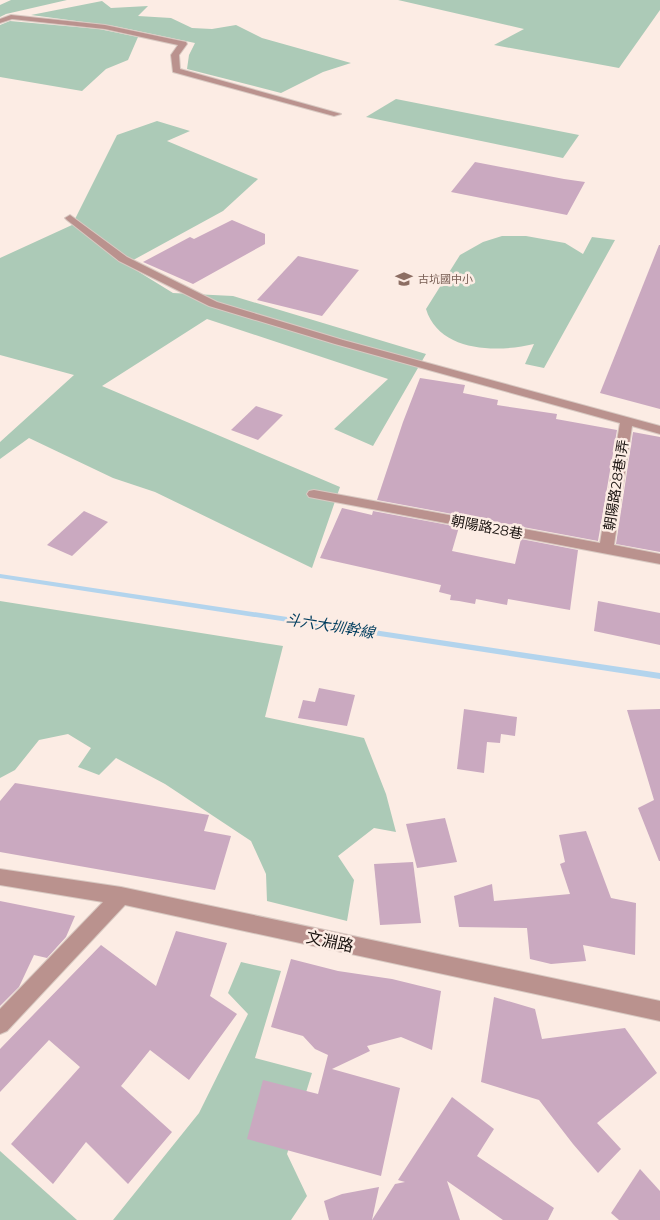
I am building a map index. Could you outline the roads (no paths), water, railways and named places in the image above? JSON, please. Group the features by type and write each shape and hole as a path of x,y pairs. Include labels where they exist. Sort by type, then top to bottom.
{"street":[{"path":"0,21 10,17 104,27 184,44 175,56 176,70 337,114"},
{"path":"70,218 123,259 213,304 339,342 660,430"},
{"name":"朝陽路28巷1弄","path":"606,549 626,422"},
{"name":"朝陽路28巷","path":"314,494 660,560"},
{"name":"文淵路","path":"0,876 121,896 660,1011"},
{"path":"0,1024 121,896"}],"waterway":[{"name":"斗六大圳幹線","path":"0,576 660,676"}],"place":[{"name":"古坑國中小","path":"404,279"}]}
